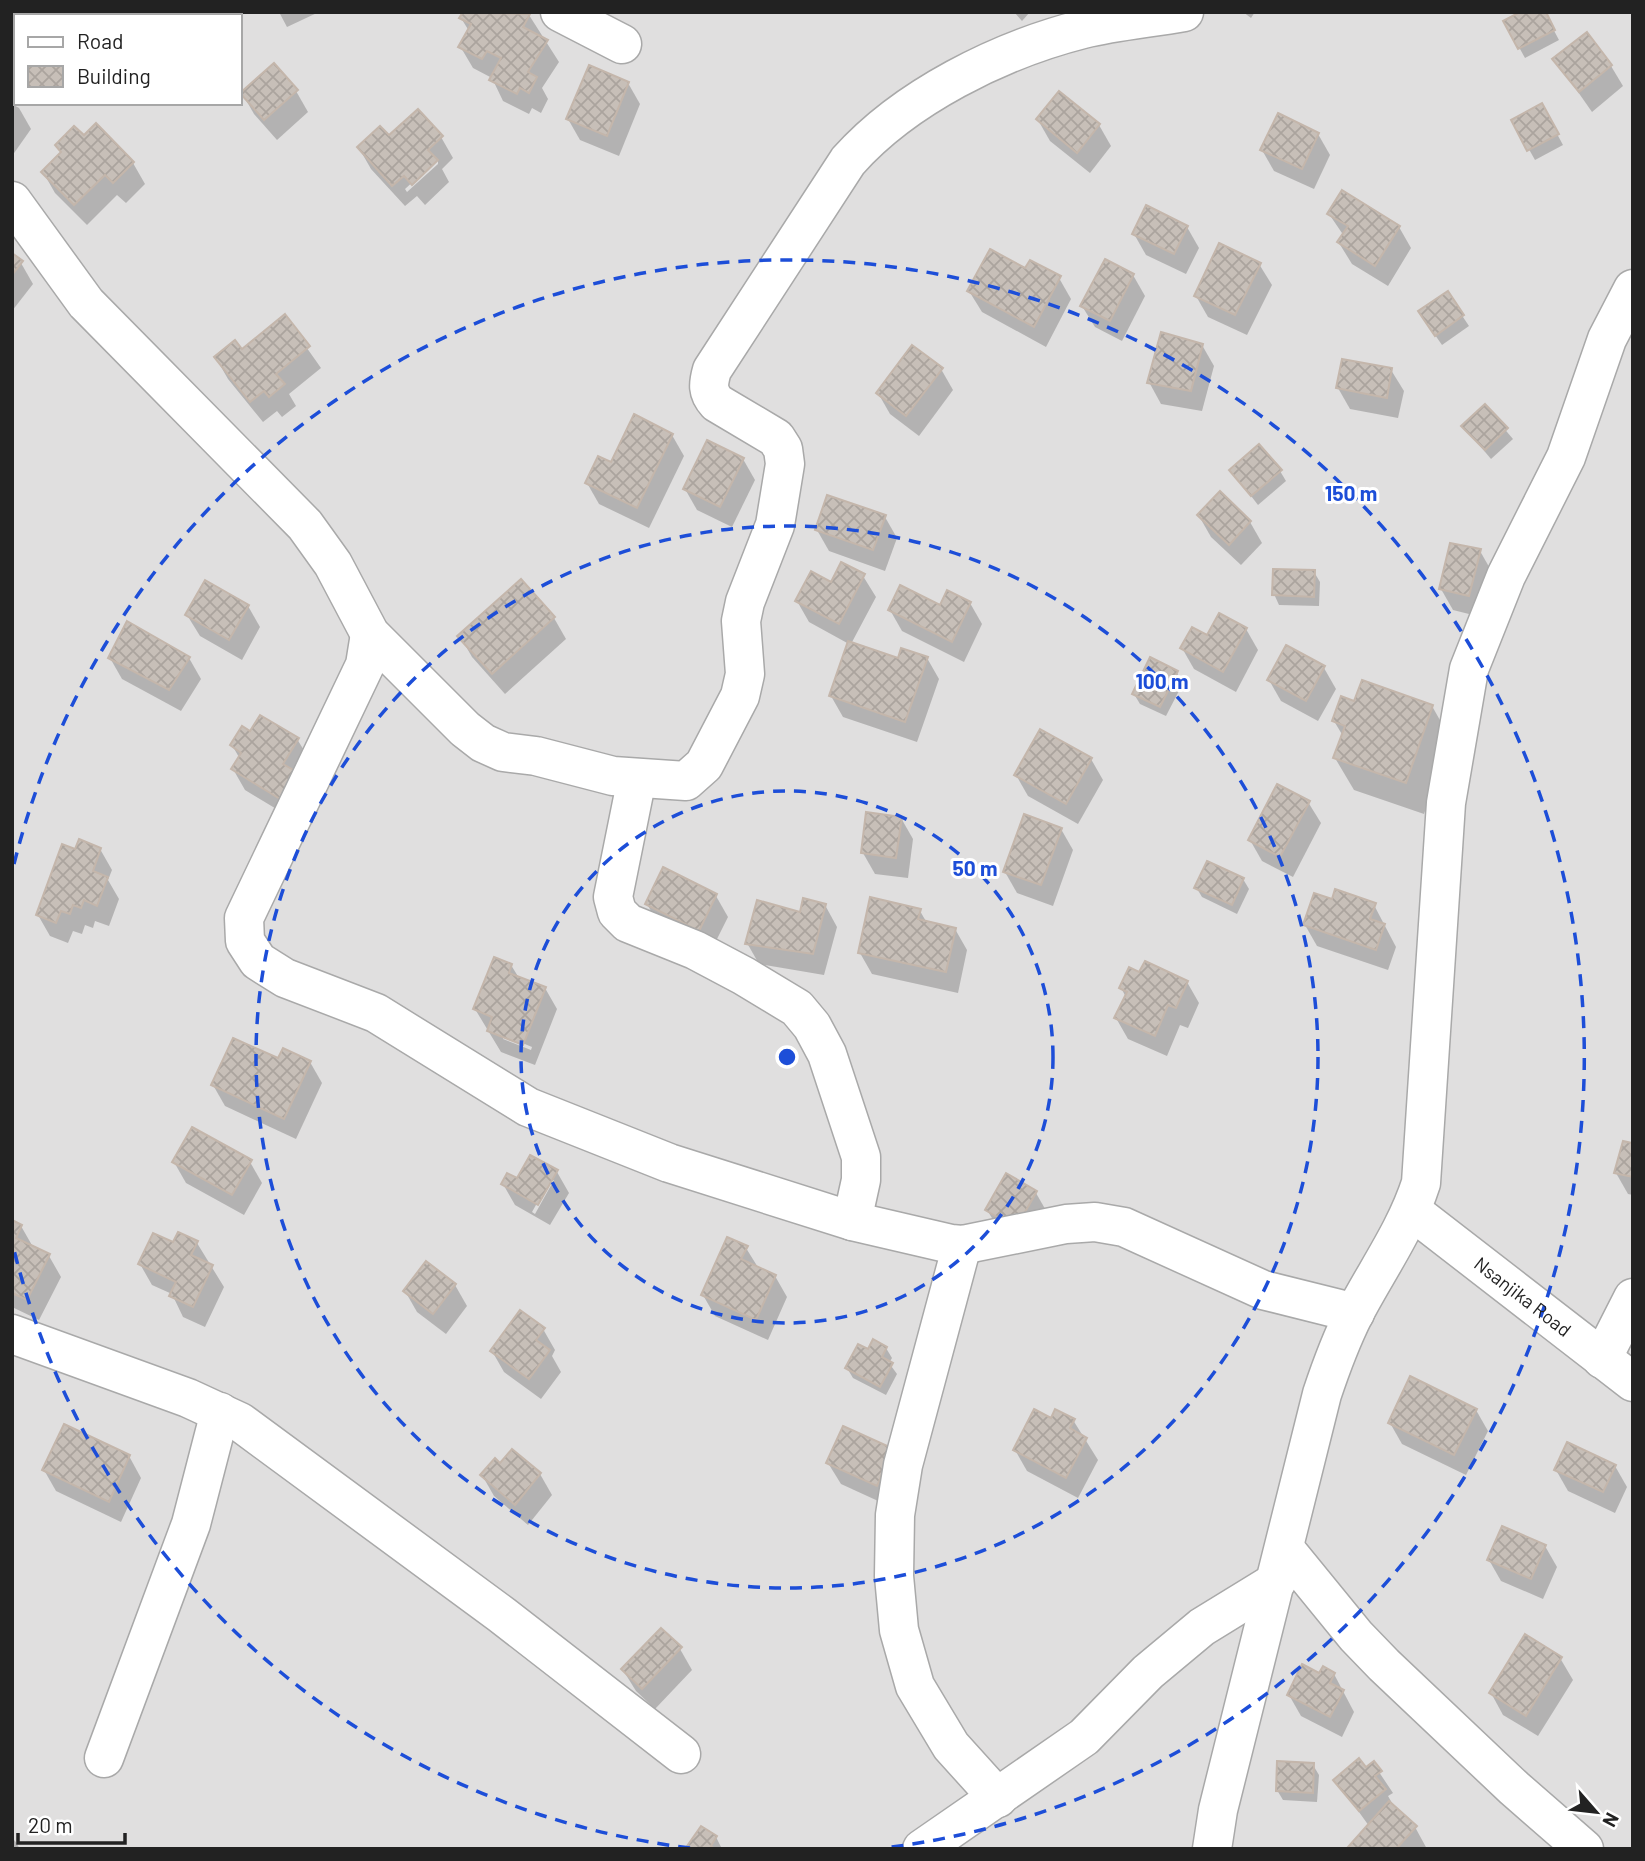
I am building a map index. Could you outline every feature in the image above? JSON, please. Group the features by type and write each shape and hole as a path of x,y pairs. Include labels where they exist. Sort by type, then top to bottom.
{"street":[{"path":"560,12 622,44"},
{"path":"12,201 86,303 305,525 333,564 370,634 465,729 483,743 503,752 536,756 613,776 685,781 695,776 740,696 745,674 741,621 745,602 775,525 785,464 783,449 776,438 717,403 710,396 708,384 712,370 848,161 873,132 956,80 1012,51 1084,29 1184,12"},
{"path":"1212,1849 1218,1810 1322,1394 1354,1313 1412,1211 1421,1183 1446,803 1469,669 1506,576 1566,457 1607,339 1633,289"},
{"path":"370,634 365,665 244,918 245,941 258,961 285,978 376,1013 528,1107 669,1163 852,1220 962,1245 1066,1224 1095,1222 1124,1227 1263,1290 1354,1313"},
{"path":"637,778 613,897 617,912 628,923 695,950 744,976 797,1008 812,1026 827,1054 861,1157 861,1180 852,1220"},
{"name":"Nsanjika Road","path":"1412,1211 1633,1382"},
{"path":"962,1245 902,1465 895,1515 894,1576 899,1630 915,1686 951,1746 998,1798"},
{"path":"1602,1359 1633,1298"},
{"path":"12,1334 220,1412 262,1437 681,1754"},
{"path":"104,1758 191,1524 220,1412"},
{"path":"922,1849 1084,1737 1148,1672 1281,1565"},
{"path":"1281,1565 1514,1788 1584,1849"}],"shaded area":[{"path":"12,12 1633,12 1633,1849 12,1849"}],"building":[{"path":"463,12 530,14 523,27 548,40 528,72 537,77 529,93 520,88 517,94 489,80 501,58 487,51 482,59 458,47 471,24 459,18"},
{"path":"1520,12 1546,12 1555,30 1518,49 1503,21"},
{"path":"1587,32 1612,65 1579,92 1552,59"},
{"path":"274,63 298,90 264,120 242,95 242,91"},
{"path":"589,65 629,82 607,136 566,119"},
{"path":"1059,91 1100,124 1077,153 1036,119"},
{"path":"1542,103 1559,134 1527,151 1511,120"},
{"path":"418,109 443,136 428,150 438,160 412,185 404,176 392,186 357,147 380,126 389,135"},
{"path":"1278,113 1319,133 1302,169 1260,150"},
{"path":"96,123 134,162 113,183 105,175 74,205 41,172 61,152 55,145 74,126 84,135"},
{"path":"1342,190 1400,226 1375,266 1337,242 1348,226 1327,214"},
{"path":"1146,205 1188,226 1174,254 1132,234"},
{"path":"1219,243 1261,263 1235,315 1194,296"},
{"path":"990,249 1025,268 1030,260 1061,276 1034,327 967,291"},
{"path":"12,253 23,261 12,275"},
{"path":"1105,259 1134,274 1110,321 1080,306"},
{"path":"1448,291 1464,315 1435,336 1418,311"},
{"path":"285,314 310,346 276,374 285,384 269,397 264,391 250,402 214,357 235,340 242,349"},
{"path":"1161,332 1203,344 1191,391 1147,383"},
{"path":"912,345 943,368 906,416 876,393"},
{"path":"1342,359 1392,368 1387,398 1336,388"},
{"path":"1485,404 1508,428 1485,450 1461,426"},
{"path":"634,414 673,434 637,508 585,483 598,456 611,462"},
{"path":"707,440 744,458 720,507 683,489"},
{"path":"1259,444 1282,470 1251,496 1229,470"},
{"path":"1220,491 1251,521 1229,545 1197,515"},
{"path":"827,495 886,515 873,550 815,530"},
{"path":"1450,543 1481,549 1469,596 1439,589"},
{"path":"841,562 865,574 839,624 795,601 811,571 831,582"},
{"path":"1273,569 1315,570 1314,597 1272,595"},
{"path":"521,579 555,617 492,674 457,636"},
{"path":"205,580 249,605 229,640 185,615"},
{"path":"900,585 940,605 947,590 971,602 952,642 888,610"},
{"path":"1219,613 1247,628 1223,672 1180,648 1192,627 1207,635"},
{"path":"127,621 190,657 169,690 108,658"},
{"path":"848,641 898,658 901,648 928,657 905,722 829,696"},
{"path":"1286,645 1325,666 1306,701 1267,680"},
{"path":"1150,657 1178,671 1160,707 1132,694"},
{"path":"1362,680 1433,705 1406,783 1333,758 1345,726 1332,721 1341,696 1354,701"},
{"path":"260,715 299,738 283,764 297,772 280,799 231,769 241,753 230,745 242,726 250,731"},
{"path":"1040,729 1092,758 1066,804 1014,775"},
{"path":"1277,784 1310,801 1280,857 1248,840"},
{"path":"866,812 902,817 896,858 861,853"},
{"path":"1024,814 1062,828 1041,885 1003,872"},
{"path":"79,839 101,848 93,871 108,877 97,906 84,900 81,908 73,905 70,914 61,911 56,923 36,915 62,844 75,849"},
{"path":"1207,861 1244,878 1232,905 1194,888"},
{"path":"663,867 717,894 699,931 645,904"},
{"path":"1335,889 1376,903 1370,919 1385,924 1376,950 1303,925 1314,893 1332,899"},
{"path":"870,897 921,909 918,919 956,928 946,972 858,953"},
{"path":"803,898 826,904 813,954 745,944 757,900 800,912"},
{"path":"494,957 512,964 509,973 546,987 523,1045 487,1031 492,1017 473,1009"},
{"path":"1145,961 1188,981 1176,1008 1168,1005 1155,1036 1114,1018 1127,992 1119,988 1129,967 1139,972"},
{"path":"233,1038 278,1058 283,1048 311,1061 284,1119 211,1085"},
{"path":"192,1127 252,1160 232,1195 172,1162"},
{"path":"1633,1138 1633,1177 1614,1173 1623,1141 1632,1143"},
{"path":"530,1155 558,1170 538,1205 501,1184 507,1173 517,1178"},
{"path":"1006,1173 1037,1191 1016,1228 985,1210"},
{"path":"12,1220 22,1225 16,1238 50,1254 27,1300 12,1293"},
{"path":"178,1232 198,1241 191,1255 213,1265 193,1307 169,1296 176,1282 138,1264 153,1233 173,1242"},
{"path":"727,1237 748,1246 741,1259 776,1275 756,1320 701,1295"},
{"path":"426,1261 456,1284 433,1314 403,1291"},
{"path":"520,1310 545,1328 536,1340 550,1350 529,1379 490,1351"},
{"path":"873,1339 887,1347 882,1357 893,1363 880,1387 845,1368 858,1344 868,1349"},
{"path":"1410,1376 1477,1409 1454,1455 1388,1423"},
{"path":"1034,1409 1051,1418 1055,1409 1075,1419 1070,1428 1087,1438 1066,1478 1013,1450"},
{"path":"64,1424 130,1455 109,1502 42,1470"},
{"path":"843,1426 894,1449 877,1486 826,1463"},
{"path":"1567,1442 1616,1465 1603,1492 1554,1470"},
{"path":"512,1449 541,1473 515,1505 480,1475 495,1458 500,1463"},
{"path":"1502,1526 1546,1545 1531,1579 1487,1560"},
{"path":"661,1628 682,1647 642,1689 621,1669"},
{"path":"1525,1634 1562,1657 1526,1716 1489,1693"},
{"path":"1302,1664 1319,1673 1323,1666 1335,1673 1330,1683 1344,1690 1330,1717 1287,1695"},
{"path":"1359,1758 1366,1767 1374,1761 1382,1771 1375,1776 1386,1789 1359,1811 1333,1780"},
{"path":"1277,1761 1314,1763 1313,1793 1276,1791"},
{"path":"1389,1801 1417,1826 1396,1849 1350,1849 1348,1847"},
{"path":"701,1826 717,1836 711,1846 715,1849 685,1849"}]}
